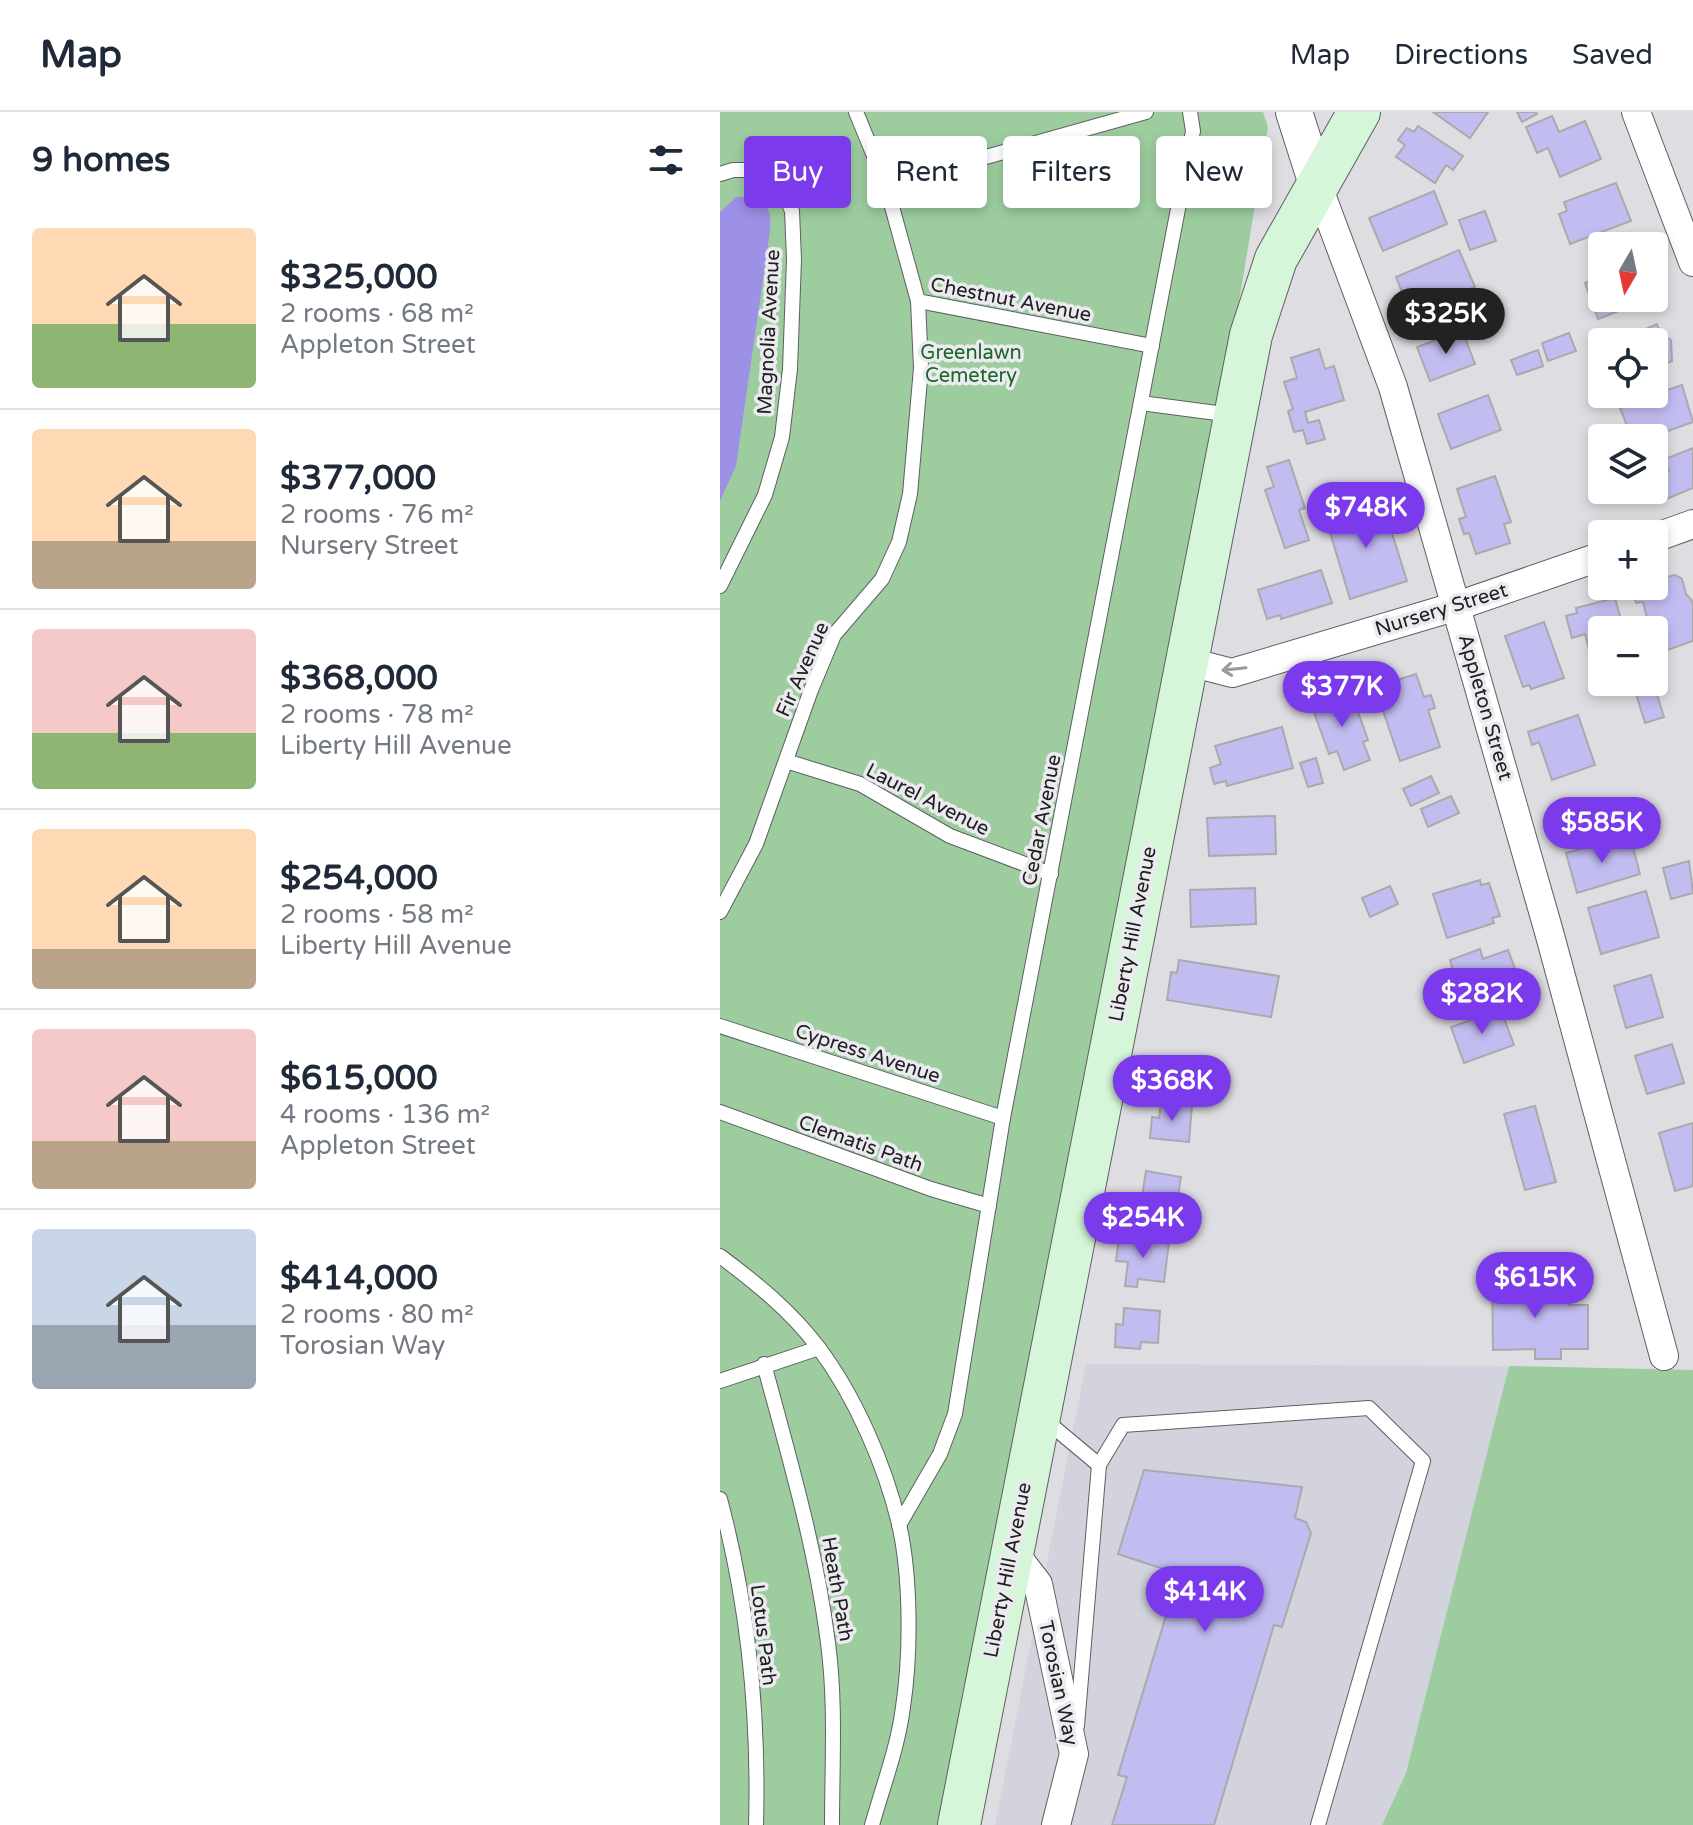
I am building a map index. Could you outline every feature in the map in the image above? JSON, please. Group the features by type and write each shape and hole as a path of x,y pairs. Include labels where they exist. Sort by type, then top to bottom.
{"main road":[{"name":"Liberty Hill Avenue","path":"959,1825 1186,661 1262,297 1276,259 1359,112"}],"street":[{"name":"Appleton Street","path":"1294,112 1317,184 1393,387 1457,606 1664,1356"},
{"path":"1636,112 1693,262"},
{"path":"1668,533 1693,524"},
{"name":"Nursery Street","path":"1186,661 1232,673 1457,606 1588,561"},
{"name":"Torosian Way","path":"1011,1549 1038,1584 1074,1754 1056,1825"}],"lane":[{"name":"Chestnut Avenue","path":"856,112 867,139"},
{"path":"987,157 1146,112"},
{"name":"Cedar Avenue","path":"899,1525 940,1454 955,1414 1003,1118 1193,131 1190,112"},
{"name":"Magnolia Avenue","path":"720,174 733,170 765,170 775,180 792,211 794,271 790,369 782,437 765,495 720,586"},
{"name":"Chestnut Avenue","path":"892,208 918,301 1152,346"},
{"name":"Fir Avenue","path":"720,912 756,844 834,635 882,579 899,542 917,438 921,368 918,301"},
{"path":"1141,403 1235,416"},
{"name":"Laurel Avenue","path":"786,761 860,784 950,836 1051,874"},
{"name":"Cypress Avenue","path":"720,1026 1003,1118"},
{"name":"Clematis Path","path":"720,1112 931,1189 989,1206"},
{"path":"720,1256 771,1295 819,1348 850,1401 874,1454 899,1525 907,1601 903,1707 872,1825"},
{"path":"720,1381 819,1348"},
{"name":"Heath Path","path":"764,1364 816,1563 827,1632 833,1719 832,1825"},
{"path":"1074,1754 1099,1465 1123,1425 1369,1408 1423,1461 1318,1825"},
{"path":"1038,1414 1099,1465"},
{"name":"Lotus Path","path":"720,1499 746,1632 758,1760 756,1825"}],"shaded area":[{"path":"744,196 744,208 767,208 770,231 736,466 720,501 720,212 736,197"},
{"path":"1086,1364 1509,1366 1406,1773 1382,1825 995,1825"}],"green space":[{"name":"Greenlawn Cemetery","path":"720,112 1263,112 1268,127 1267,136 1156,136 1156,208 1255,208 944,1825 720,1825"},
{"path":"1509,1366 1693,1370 1693,1825 1382,1825 1406,1773"}],"building":[{"path":"1433,112 1488,112 1470,138"},
{"path":"1517,112 1536,112 1537,114 1522,122"},
{"path":"1552,116 1559,132 1585,121 1601,159 1560,177 1548,148 1537,153 1526,127"},
{"path":"1418,126 1463,156 1453,170 1446,165 1435,183 1396,157 1405,145 1398,140 1407,128 1414,132"},
{"path":"1616,183 1631,221 1602,232 1588,232 1588,237 1570,244 1559,214 1567,211 1564,202"},
{"path":"1434,191 1447,224 1383,251 1369,218"},
{"path":"1485,211 1496,241 1470,250 1459,220"},
{"path":"1459,250 1475,287 1411,314 1396,277"},
{"path":"1595,312 1616,312 1598,319"},
{"path":"1462,330 1475,364 1430,381 1417,347"},
{"path":"1569,333 1576,351 1548,361 1542,343"},
{"path":"1668,338 1671,340 1672,361 1668,363"},
{"path":"1319,349 1325,369 1334,366 1344,400 1305,412 1308,423 1319,420 1325,439 1307,444 1303,430 1294,432 1288,411 1293,409 1284,382 1297,378 1291,358"},
{"path":"1538,350 1543,366 1517,375 1511,360"},
{"path":"1682,385 1693,422 1668,431 1668,424 1626,424 1620,408 1668,408 1668,390"},
{"path":"1488,395 1501,430 1451,449 1438,414"},
{"path":"1693,448 1693,488 1668,498 1669,471 1668,458"},
{"path":"1289,460 1305,508 1299,510 1309,540 1285,548 1265,490 1274,487 1267,467"},
{"path":"1495,476 1511,522 1504,524 1510,543 1476,554 1469,533 1464,534 1459,519 1466,517 1457,489"},
{"path":"1382,501 1407,581 1350,599 1326,519"},
{"path":"1321,570 1332,603 1281,619 1280,615 1267,619 1258,590"},
{"path":"1675,575 1682,579 1686,594 1693,602 1693,641 1668,650 1668,616 1646,616 1643,602 1636,603 1635,600 1668,600 1668,577"},
{"path":"1616,600 1620,616 1588,616 1588,646 1585,634 1572,638 1566,616 1577,613 1576,608"},
{"path":"1544,622 1564,678 1531,689 1529,685 1523,687 1505,636"},
{"path":"1416,674 1424,697 1431,695 1435,708 1428,710 1440,747 1400,761 1375,687"},
{"path":"1331,694 1334,702 1352,695 1368,740 1363,742 1370,760 1344,770 1337,751 1329,754 1310,701"},
{"path":"1637,696 1657,696 1664,717 1645,723"},
{"path":"1578,715 1595,765 1552,780 1539,742 1532,745 1528,732"},
{"path":"1282,727 1293,768 1227,786 1226,781 1214,784 1210,768 1221,764 1215,746"},
{"path":"1316,758 1323,783 1308,787 1300,763"},
{"path":"1431,776 1439,793 1411,806 1403,789"},
{"path":"1451,796 1459,813 1428,827 1421,809"},
{"path":"1275,816 1276,854 1209,856 1207,818"},
{"path":"1623,837 1626,849 1633,847 1640,874 1577,893 1566,853"},
{"path":"1689,861 1693,893 1671,899 1663,868"},
{"path":"1480,880 1481,885 1489,883 1500,916 1492,918 1494,923 1447,938 1433,894"},
{"path":"1390,886 1398,904 1370,917 1362,898"},
{"path":"1255,888 1256,924 1191,927 1190,890"},
{"path":"1646,891 1659,937 1601,954 1588,908"},
{"path":"1480,949 1483,959 1508,950 1522,987 1465,1007 1462,1000 1453,1004 1445,983 1456,980 1450,960"},
{"path":"1179,960 1279,976 1271,1017 1167,1000 1171,972 1177,973"},
{"path":"1651,975 1663,1017 1626,1028 1614,986"},
{"path":"1486,1008 1489,1014 1501,1010 1514,1045 1464,1063 1451,1027 1480,1017 1478,1011"},
{"path":"1672,1044 1684,1083 1647,1094 1635,1056"},
{"path":"1161,1102 1192,1105 1189,1142 1150,1138 1152,1117 1159,1118"},
{"path":"1535,1106 1556,1182 1525,1190 1504,1114"},
{"path":"1693,1123 1693,1186 1675,1191 1659,1133"},
{"path":"1146,1171 1181,1177 1175,1214 1152,1210 1151,1218 1139,1216"},
{"path":"1119,1237 1169,1242 1164,1282 1138,1279 1137,1287 1125,1286 1128,1262 1116,1261"},
{"path":"1492,1270 1524,1270 1524,1299 1569,1298 1569,1305 1588,1305 1588,1349 1561,1349 1561,1359 1535,1359 1535,1349 1493,1350"},
{"path":"1124,1308 1160,1311 1158,1343 1141,1342 1140,1349 1115,1347 1116,1324 1123,1325"},
{"path":"1144,1470 1302,1487 1295,1518 1306,1522 1311,1533 1282,1627 1274,1625 1214,1825 1112,1825 1127,1777 1118,1775 1168,1609 1181,1612 1183,1595 1165,1589 1170,1571 1118,1554"}]}
